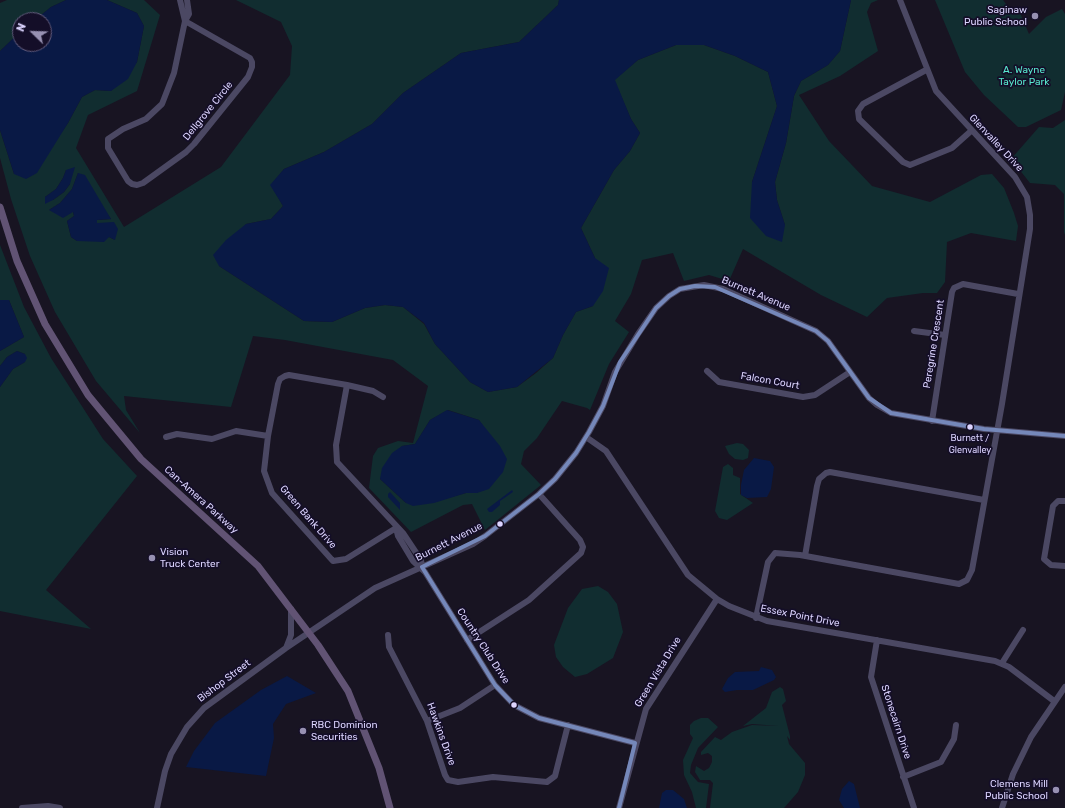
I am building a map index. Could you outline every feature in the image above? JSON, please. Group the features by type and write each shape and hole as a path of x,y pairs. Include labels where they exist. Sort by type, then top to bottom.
{"main road":[{"name":"Can-Amera Parkway","path":"0,207 17,261 45,324 88,395 141,458 258,566 309,633 348,691 379,768 390,808"}],"street":[{"name":"Dellgrove Circle","path":"180,0 185,20 250,58 252,67 248,77 186,152 143,183 137,185 132,184 128,181 108,148 108,139 112,134 146,119 162,104 174,73 185,20 189,14 187,0"},
{"name":"Glenvalley Drive","path":"805,556 959,584 964,583 972,570 997,430 1018,294 1030,229 1030,215 1027,197 1015,177 940,98 926,70 900,0"},
{"path":"926,70 863,104 858,111 859,119 903,162 910,165 952,148 971,131"},
{"name":"Burnett Avenue","path":"309,633 375,588 422,568 485,536 540,494 567,465 586,437 602,406 620,362 656,308 668,296 680,289 704,285 723,289 816,331 828,341 869,398 884,410 898,415 932,421 997,430 1065,436"},
{"name":"Peregrine Crescent","path":"932,421 952,292 958,285 1018,294"},
{"path":"914,331 945,335"},
{"name":"Falcon Court","path":"707,371 719,382 803,397 815,395 850,372"},
{"name":"Green Bank Drive","path":"383,397 373,391 347,385 289,375 280,379 268,436 264,471 268,485 282,504 333,561 342,561 396,528"},
{"name":"Country Club Drive","path":"347,385 336,445 337,462 396,528 398,536 413,561 422,568 496,685 514,705 526,712 635,743"},
{"path":"166,437 177,434 212,439 236,431 268,436"},
{"name":"Essex Point Drive","path":"586,437 606,451 688,575 717,599 756,618 1002,663 1054,700"},
{"path":"756,618 769,558 775,553 779,552 805,556 819,479 826,473 830,472 984,500"},
{"path":"467,640 529,600 581,553 583,547 580,540 540,494"},
{"path":"1065,501 1058,501 1053,506 1044,559 1051,565 1065,566"},
{"name":"Green Vista Drive","path":"619,808 635,743 650,701 717,599"},
{"path":"286,648 291,635 290,609"},
{"path":"1002,663 1023,630"},
{"name":"Bishop Street","path":"157,808 164,771 179,739 194,718 224,692 309,633"},
{"name":"Hawkins Drive","path":"388,634 389,647 427,721 448,780 452,782 493,777 542,782 552,780 555,776 568,725"},
{"name":"Stonecairn Drive","path":"877,640 872,677 914,808"},
{"path":"427,721 460,708 496,685"},
{"path":"1002,808 1021,755 1039,722 1065,687"},
{"path":"903,777 941,762 954,739 956,725"},
{"path":"22,808 48,806 60,808"}],"green space":[{"path":"7,0 66,0 51,7 45,12 12,12 12,40 0,51 0,3"},
{"path":"107,0 144,0 160,15 137,91 88,115 76,148 124,227 221,167 290,75 292,46 281,22 236,0 559,0 558,5 519,42 461,53 403,93 372,124 324,152 284,169 271,185 283,206 271,219 246,224 219,266 304,321 332,322 365,308 385,305 403,307 424,324 435,344 470,382 488,392 517,387 536,373 553,358 563,335 576,312 593,306 595,258 581,228 614,170 630,151 640,133 631,119 614,80 638,60 676,45 704,45 735,56 768,72 777,106 752,182 785,225 777,200 775,182 786,143 794,96 801,81 828,65 840,51 851,0 878,0 871,3 867,12 878,51 840,76 799,95 829,141 872,186 930,202 981,175 992,174 1004,188 1014,213 1018,226 1016,241 971,233 947,242 945,282 937,293 923,293 887,298 867,317 821,295 743,249 729,281 709,275 684,281 673,253 642,260 631,294 615,321 629,332 609,364 590,410 562,401 537,438 524,451 521,464 541,485 485,530 472,504 463,505 411,532 369,488 373,456 378,448 398,441 413,443 428,386 393,360 285,340 253,336 231,407 124,396 126,410 140,433 96,381 55,312 30,256 11,199 0,158 0,130 14,174 54,143 68,123 82,97 95,90 111,91 137,62 144,26 137,13","holes":["66,170 70,184 64,192 53,200 45,197 56,189","78,173 111,219 97,220 97,223 115,240 109,237 77,241 71,237 67,221 74,216 73,212 49,210 60,203 72,189","448,410 479,420 487,432 477,493 466,493 451,497 406,503 380,479 402,446 415,444 430,420"]},
{"name":"A. Wayne Taylor Park","path":"935,0 1003,0 1009,8 1018,8 1029,34 1046,17 1062,9 1065,14 1065,92 1061,110 1026,127 1018,127 984,95 965,72"},
{"path":"1065,120 1064,235 1064,194 1055,185 1030,183 1011,159 1039,127 1053,128"},
{"path":"0,245 24,307 51,358 103,439 137,476 46,590 91,629 0,611 0,387 13,369 25,362 25,354 17,351 7,357 0,366 0,351 24,337 9,300 0,300"},
{"path":"737,443 743,444 749,450 748,458 743,460 735,459 729,454 725,446"},
{"path":"728,464 733,468 733,475 740,478 740,494 753,503 727,520 719,518 715,511 723,467"},
{"path":"598,586 608,592 617,604 623,632 613,658 587,674 575,677 563,667 556,657 554,645 568,608 582,589"},
{"path":"780,687 783,689 786,701 782,705 790,736 790,740 787,736 789,744 805,763 805,775 798,792 784,808 710,808 713,783 710,780 700,780 695,772 696,766 704,771 709,768 712,762 712,756 708,753 701,755 701,752 715,737 721,740 732,732 752,725 779,726 752,724 743,726 766,708 772,692"},
{"path":"701,718 708,718 718,727 698,748 691,765 690,773 698,782 709,784 706,808 696,808 692,792 684,775 683,760 693,738 690,734 690,725 694,721"}],"water":[{"path":"66,0 107,0 137,13 144,26 137,62 128,79 111,91 95,90 82,97 68,123 37,173 26,179 14,174 0,130 0,51 12,40 12,52 52,52 52,12 45,12 51,7"},
{"path":"559,0 851,0 840,51 828,65 801,81 794,96 786,143 775,182 777,200 785,225 782,242 766,236 750,218 752,182 777,106 768,72 735,56 704,45 676,45 638,60 615,80 631,119 640,133 630,151 614,170 581,228 595,258 609,268 603,291 593,306 576,312 563,335 553,358 517,387 488,392 470,382 435,344 424,323 403,307 385,305 365,308 332,322 304,321 219,266 213,255 226,240 246,224 271,219 283,206 270,185 284,169 324,152 372,124 403,93 461,53 519,42 558,5"},
{"path":"75,167 70,184 64,192 45,204 45,197 56,189 66,170"},
{"path":"78,173 85,175 111,219 97,220 97,223 114,222 118,229 115,240 109,237 104,242 77,241 71,237 67,221 74,216 73,212 63,218 49,210 60,203 72,189"},
{"path":"0,300 9,300 24,337 0,351"},
{"path":"17,351 25,354 27,358 25,362 13,369 0,387 0,366 7,357"},
{"path":"447,410 479,420 500,446 507,459 503,472 489,489 477,493 466,493 434,503 413,506 406,503 380,479 382,468 392,453 402,446 415,444 430,420"},
{"path":"754,458 770,461 774,467 771,489 767,497 747,498 741,495 744,470"},
{"path":"512,490 513,492 500,501 500,505 492,512 489,512 487,509"},
{"path":"390,492 400,503 400,510 388,497"},
{"path":"761,667 772,670 776,677 774,680 753,690 725,692 722,689 728,678 735,672 759,671"},
{"path":"287,676 316,693 286,704 273,724 274,738 266,776 186,767 194,751 215,723 261,690"},
{"path":"849,781 854,784 860,808 844,808 839,800 842,789"},
{"path":"666,790 673,790 684,799 687,808 659,808 662,793"}],"transit line":[{"path":"619,808 635,743 539,718 514,705 495,685 422,567 485,536 539,494 555,479 576,453 589,432 603,406 620,362 656,308 669,296 680,289 695,286 715,287 816,331 828,341 869,398 891,413 984,429 1065,436"}],"place":[{"name":"Saginaw Public School","path":"1035,16"},
{"name":"Burnett / Glenvalley","path":"970,427"},
{"name":"Vision Truck Center","path":"152,558"},
{"name":"RBC Dominion Securities","path":"303,731"},
{"name":"Clemens Mill Public School","path":"1056,790"}]}
